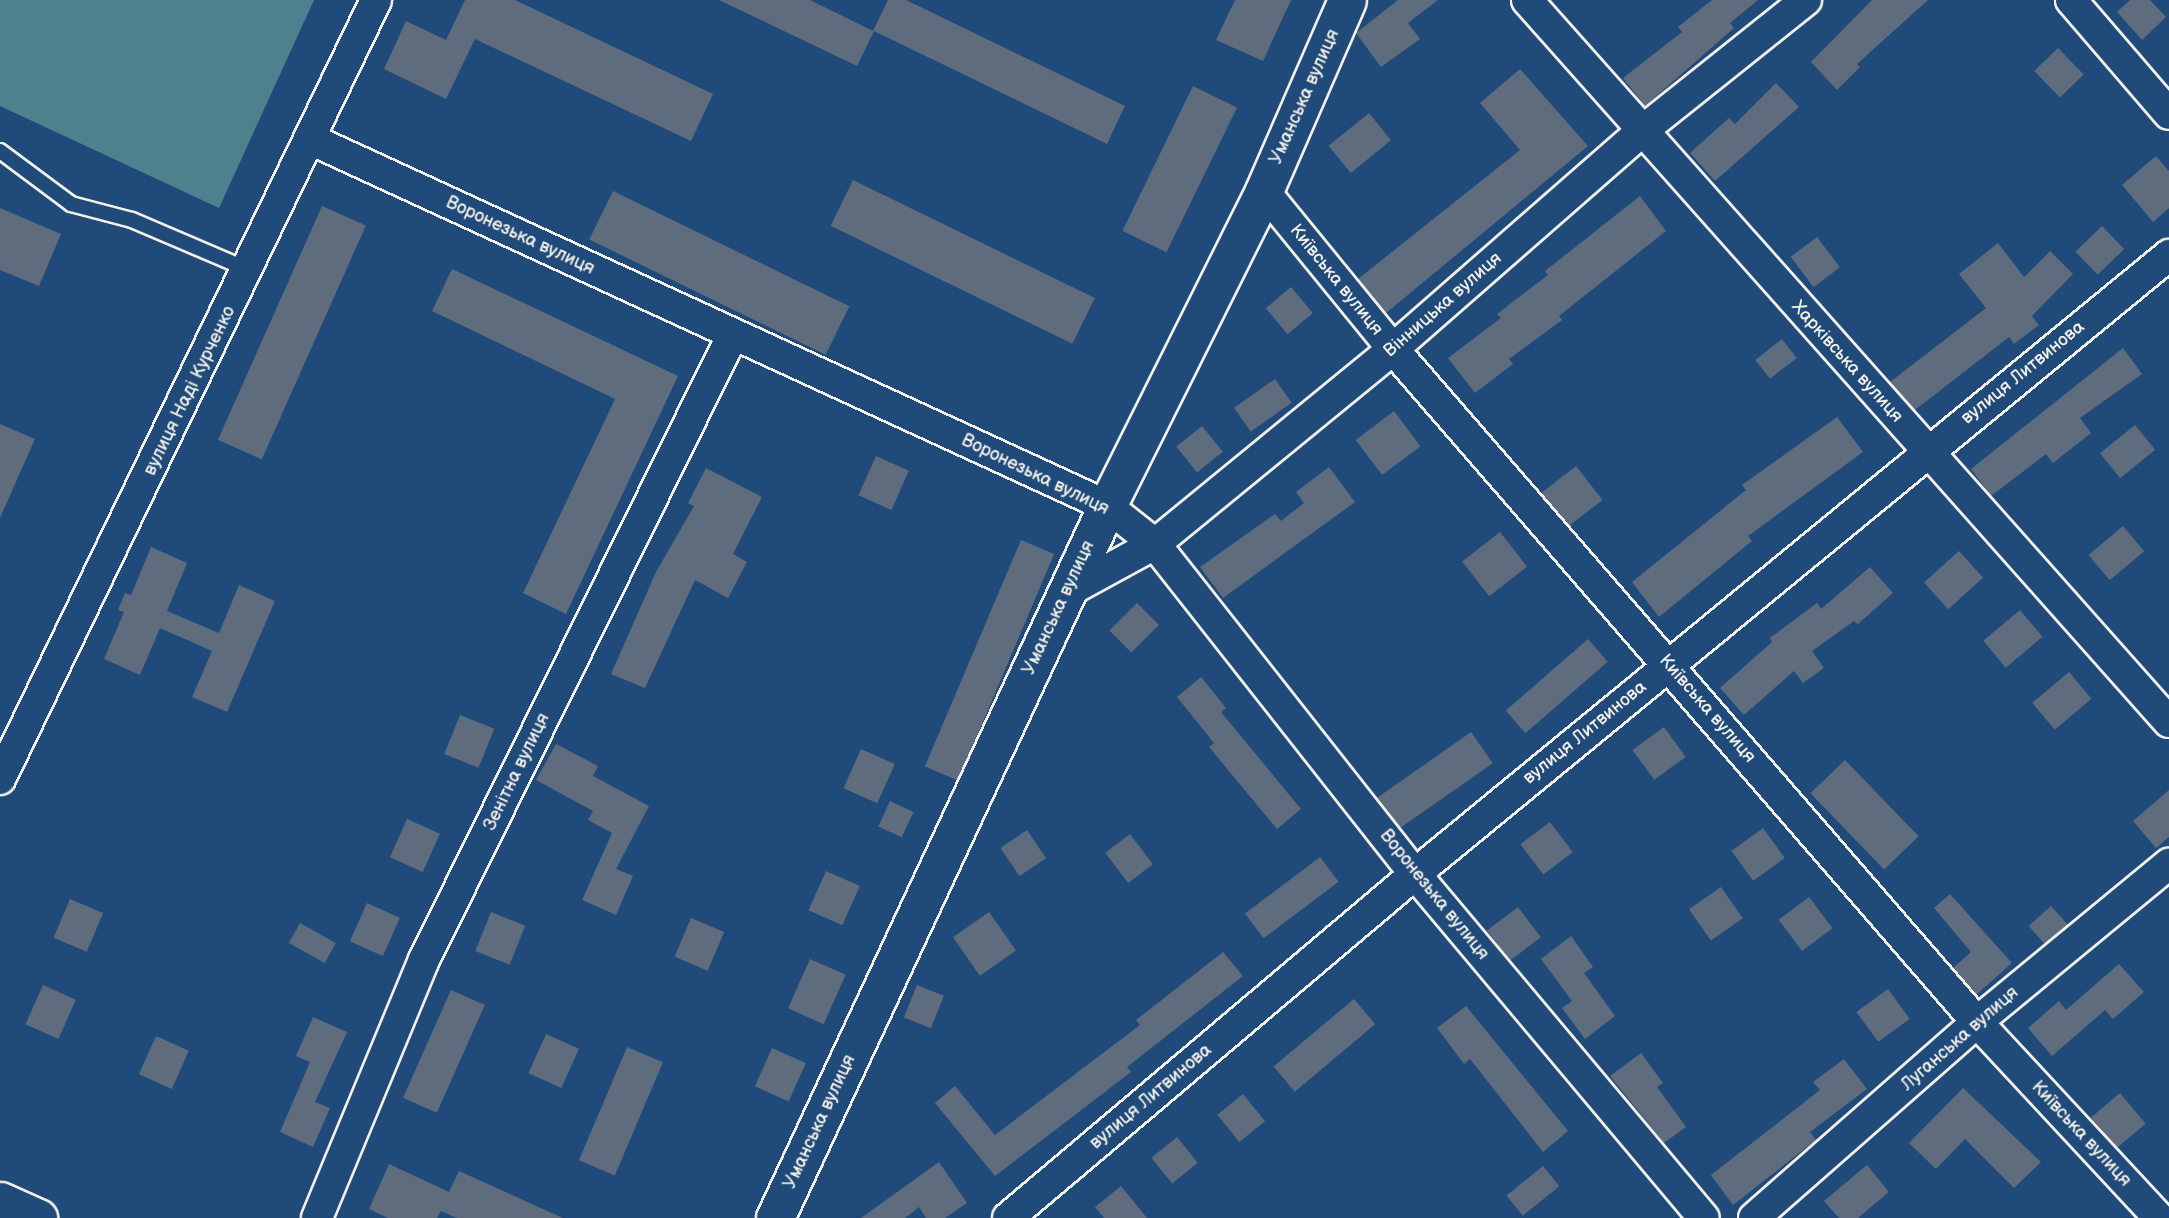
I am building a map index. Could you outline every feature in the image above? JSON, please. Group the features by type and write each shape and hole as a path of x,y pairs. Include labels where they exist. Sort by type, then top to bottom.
{"street":[{"name":"вулиця Наді Курченко","path":"0,779 376,0"},
{"name":"Уманська вулиця","path":"775,1218 1107,506 1264,191 1347,0"},
{"name":"Харківська вулиця","path":"1527,0 2169,722"},
{"name":"Вінницька вулиця","path":"1067,592 1156,544 1393,349 1643,131 1806,0"},
{"path":"2071,0 2169,114"},
{"name":"Воронезька вулиця","path":"310,139 1107,506 1156,544 1415,873 1704,1218"},
{"name":"Київська вулиця","path":"1264,191 1393,349 1669,664 1977,1023 2159,1218"},
{"name":"вулиця Литвинова","path":"1008,1218 1415,873 1926,450 2169,256"},
{"name":"Зенітна вулиця","path":"317,1218 424,960 733,334"},
{"name":"Луганська вулиця","path":"1754,1218 1977,1023 2169,864"},
{"path":"0,1201 38,1218"}],"lane":[{"path":"0,151 71,204 132,220 248,270"}],"green space":[{"path":"0,0 314,0 219,208 0,106"}],"building":[{"path":"465,0 515,0 713,94 691,141 475,39 446,99 384,69 406,21 446,40"},
{"path":"719,0 810,0 873,31 888,0 906,0 1125,106 1107,144 874,31 857,66"},
{"path":"1235,0 1291,0 1263,61 1216,40"},
{"path":"1398,0 1438,0 1408,23 1420,39 1381,67 1356,33"},
{"path":"1712,0 1758,0 1730,23 1734,28 1645,106 1623,78 1682,32 1678,27"},
{"path":"1872,0 1928,0 1857,64 1860,67 1837,90 1811,62"},
{"path":"2130,0 2150,0 2166,17 2142,40 2117,12"},
{"path":"2058,48 2084,75 2060,98 2034,71"},
{"path":"1520,69 1588,146 1386,313 1358,279 1520,150 1480,103"},
{"path":"1776,83 1799,107 1715,181 1690,153 1729,118 1735,124"},
{"path":"1193,86 1237,107 1166,252 1122,231"},
{"path":"1369,113 1391,140 1351,173 1329,146"},
{"path":"2156,156 2169,171 2169,208 2153,222 2122,185"},
{"path":"853,180 1095,298 1072,344 831,226"},
{"path":"613,191 849,306 826,355 589,240"},
{"path":"1640,196 1666,231 1559,316 1562,320 1509,359 1513,364 1475,393 1448,358 1501,318 1497,314 1548,275 1545,271"},
{"path":"322,206 366,226 262,459 218,440"},
{"path":"0,208 61,234 39,286 0,270"},
{"path":"2102,226 2124,249 2098,275 2075,252"},
{"path":"1817,237 1840,267 1814,287 1791,257"},
{"path":"1998,243 2024,277 2050,251 2073,274 2032,316 2039,325 2014,344 2009,337 1915,410 1890,382 1986,308 1959,274"},
{"path":"452,269 678,376 566,614 523,593 615,399 432,311"},
{"path":"1291,287 1313,313 1288,334 1266,308"},
{"path":"1782,339 1797,358 1770,379 1755,360"},
{"path":"2123,348 2142,374 2080,418 2091,433 2053,463 2046,454 1991,496 1971,469"},
{"path":"1275,379 1292,403 1251,431 1234,408"},
{"path":"1394,411 1420,446 1382,475 1356,440"},
{"path":"1837,417 1863,452 1748,536 1752,541 1659,617 1632,582 1746,490 1742,485"},
{"path":"0,424 35,439 0,518"},
{"path":"2135,425 2155,450 2120,478 2100,453"},
{"path":"1202,426 1223,452 1197,472 1176,447"},
{"path":"876,456 909,471 891,510 859,495"},
{"path":"1576,466 1602,500 1568,527 1541,493"},
{"path":"1329,467 1355,502 1223,598 1200,567 1275,514 1281,521 1304,503 1296,492"},
{"path":"706,468 762,497 733,554 747,562 728,598 695,580 645,688 611,674 656,572 694,506 688,503"},
{"path":"2123,526 2144,551 2110,580 2089,555"},
{"path":"1500,532 1527,567 1489,596 1462,562"},
{"path":"1021,540 1054,554 958,781 925,766"},
{"path":"151,547 187,563 167,611 219,633 239,585 275,601 227,712 192,697 212,651 160,628 140,675 104,659 124,612 118,610 125,593 131,595"},
{"path":"1959,551 1983,578 1948,609 1924,582"},
{"path":"1870,567 1893,593 1858,624 1854,621 1812,651 1824,668 1803,683 1794,671 1744,715 1720,688 1772,642 1770,638 1817,603 1821,609"},
{"path":"1137,603 1159,625 1131,652 1109,631"},
{"path":"2020,610 2042,637 2006,668 1983,641"},
{"path":"1588,639 1608,662 1525,733 1506,711"},
{"path":"2069,672 2091,699 2055,730 2032,703"},
{"path":"1201,677 1226,708 1221,712 1301,809 1277,829 1209,747 1214,743 1177,697"},
{"path":"460,715 494,729 479,768 444,754"},
{"path":"1664,727 1686,757 1654,780 1632,750"},
{"path":"1471,732 1493,763 1399,829 1378,797"},
{"path":"556,744 598,766 593,776 649,806 616,869 633,876 616,915 582,900 612,833 588,820 593,811 536,780"},
{"path":"861,749 895,764 877,803 844,788"},
{"path":"1845,760 1919,836 1884,870 1810,793"},
{"path":"2169,790 2169,837 2156,848 2133,821"},
{"path":"890,801 914,812 902,837 878,826"},
{"path":"407,819 440,834 423,872 390,857"},
{"path":"1550,822 1573,852 1543,875 1520,844"},
{"path":"1763,828 1785,858 1753,881 1731,851"},
{"path":"1027,830 1046,858 1019,876 1000,848"},
{"path":"1130,834 1153,864 1128,883 1105,853"},
{"path":"1320,857 1339,882 1264,938 1245,914"},
{"path":"826,871 860,886 842,925 809,910"},
{"path":"1721,887 1743,918 1711,940 1689,909"},
{"path":"1950,894 2012,963 1976,995 1953,968 1971,952 1934,908"},
{"path":"1809,897 1832,928 1802,951 1779,920"},
{"path":"70,899 103,913 87,952 54,938"},
{"path":"367,903 400,918 383,956 350,941"},
{"path":"2051,906 2068,925 2045,945 2029,926"},
{"path":"1518,907 1541,937 1510,961 1487,930"},
{"path":"491,912 525,926 510,965 475,951"},
{"path":"989,912 1016,951 980,976 953,937"},
{"path":"691,918 724,932 708,971 675,957"},
{"path":"300,923 336,943 325,963 289,943"},
{"path":"1571,936 1593,967 1584,973 1615,1016 1585,1039 1562,1008 1572,1001 1541,959"},
{"path":"1223,952 1243,976 1127,1067 1131,1072 995,1176 935,1103 955,1086 995,1135 1140,1025 1136,1020"},
{"path":"810,959 846,975 824,1024 788,1008"},
{"path":"2119,964 2144,992 2113,1019 2105,1010 2052,1056 2028,1028 2059,1001 2066,1010"},
{"path":"43,985 76,1000 58,1039 26,1024"},
{"path":"917,985 944,996 931,1028 904,1017"},
{"path":"1888,989 1910,1019 1878,1042 1856,1012"},
{"path":"451,990 485,1005 437,1113 403,1098"},
{"path":"1354,999 1375,1024 1295,1092 1274,1066"},
{"path":"1466,1006 1568,1131 1543,1152 1470,1059 1464,1064 1437,1028"},
{"path":"313,1017 347,1032 315,1102 330,1108 313,1147 280,1132 310,1062 296,1056"},
{"path":"546,1034 579,1049 561,1088 529,1073"},
{"path":"156,1036 189,1051 172,1089 139,1074"},
{"path":"627,1047 663,1062 615,1175 579,1160"},
{"path":"772,1048 806,1063 789,1101 755,1086"},
{"path":"1641,1053 1663,1083 1657,1087 1686,1127 1664,1143 1610,1076"},
{"path":"1844,1059 1867,1089 1810,1132 1816,1140 1733,1205 1711,1175 1820,1090 1813,1082"},
{"path":"1963,1088 2041,1162 2014,1188 1965,1139 1936,1169 1909,1143"},
{"path":"2120,1093 2146,1124 2117,1148 2091,1117"},
{"path":"1243,1094 1265,1121 1239,1142 1217,1115"},
{"path":"1177,1137 1198,1163 1172,1183 1151,1158"},
{"path":"939,1162 967,1203 945,1218 926,1218 919,1207 905,1218 861,1218"},
{"path":"389,1164 449,1192 459,1171 563,1218 457,1218 441,1211 437,1218 388,1218 369,1209"},
{"path":"1867,1165 1889,1192 1858,1218 1839,1218 1824,1201"},
{"path":"1543,1166 1559,1186 1523,1216 1506,1196"},
{"path":"1121,1186 1147,1218 1104,1218 1095,1207"}]}
